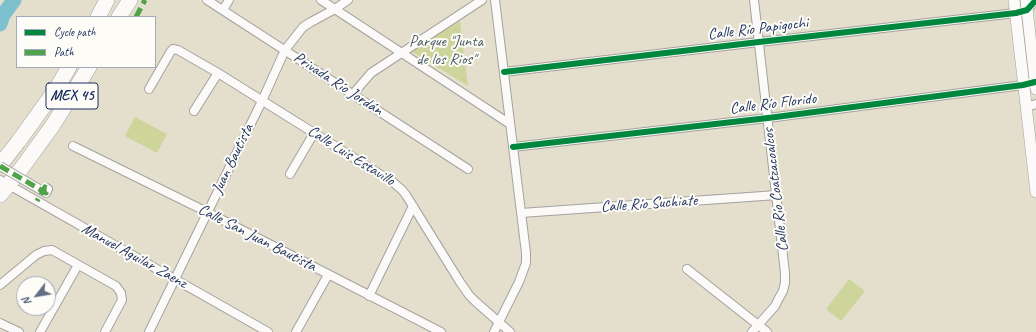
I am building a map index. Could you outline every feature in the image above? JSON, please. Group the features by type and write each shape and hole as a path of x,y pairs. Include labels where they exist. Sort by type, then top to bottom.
{"highway":[{"path":"99,16 107,0"},
{"path":"120,16 130,0"},
{"name":"MEX 45","path":"0,166 57,88 68,68"},
{"name":"MEX 45","path":"3,187 53,125 88,68"}],"street":[{"name":"Privada Río Jordán","path":"208,0 468,169"},
{"path":"223,10 229,0"},
{"path":"321,0 510,124"},
{"name":"Juan Bautista","path":"153,331 175,279 262,101 285,50 303,28 348,0"},
{"path":"353,94 371,73 482,0"},
{"path":"494,332 515,290 526,263 495,0"},
{"name":"Calle Río Coatzacoalcos","path":"752,332 775,306 785,284 777,195 754,0"},
{"path":"1014,0 1023,85 1031,105 1036,192"},
{"path":"1036,0 1026,5 1036,86"},
{"name":"Calle Río Papigochi","path":"504,72 1016,13 1026,5"},
{"name":"Calle Luis Estavillo","path":"149,89 171,51 174,49 178,50 218,73 398,186 413,206 469,295 510,332"},
{"path":"194,111 218,73"},
{"name":"Calle Río Florido","path":"513,146 768,118 1023,85 1036,86"},
{"path":"290,174 314,133"},
{"name":"Calle San Juan Bautista","path":"73,146 207,212 441,332"},
{"path":"0,166 46,193 48,189 44,187 37,201"},
{"name":"Manuel Aguilar Zaenz","path":"3,187 37,201 268,332"},
{"name":"Calle Río Suchiate","path":"521,213 777,195"},
{"path":"369,296 413,206"},
{"path":"0,285 36,255 47,250 52,250 116,286 121,293 122,300 105,332"},
{"path":"40,332 78,265"},
{"path":"687,269 767,332"},
{"path":"296,332 328,275"},
{"path":"0,323 19,332"}],"green space":[{"name":"Parque \"Junta de los Rios\"","path":"460,21 468,86 411,51"},
{"path":"135,117 167,134 157,153 125,136"},
{"path":"849,279 865,291 841,321 826,309"}],"waterway":[{"path":"0,24 3,15 14,0"}],"marked path":[{"path":"137,16 145,0"},
{"path":"0,166 46,193 48,189 45,187 37,201"}],"cycle path":[{"path":"504,72 1016,13 1027,10 1036,0"},
{"path":"513,147 768,118 1023,85 1035,82"}]}
